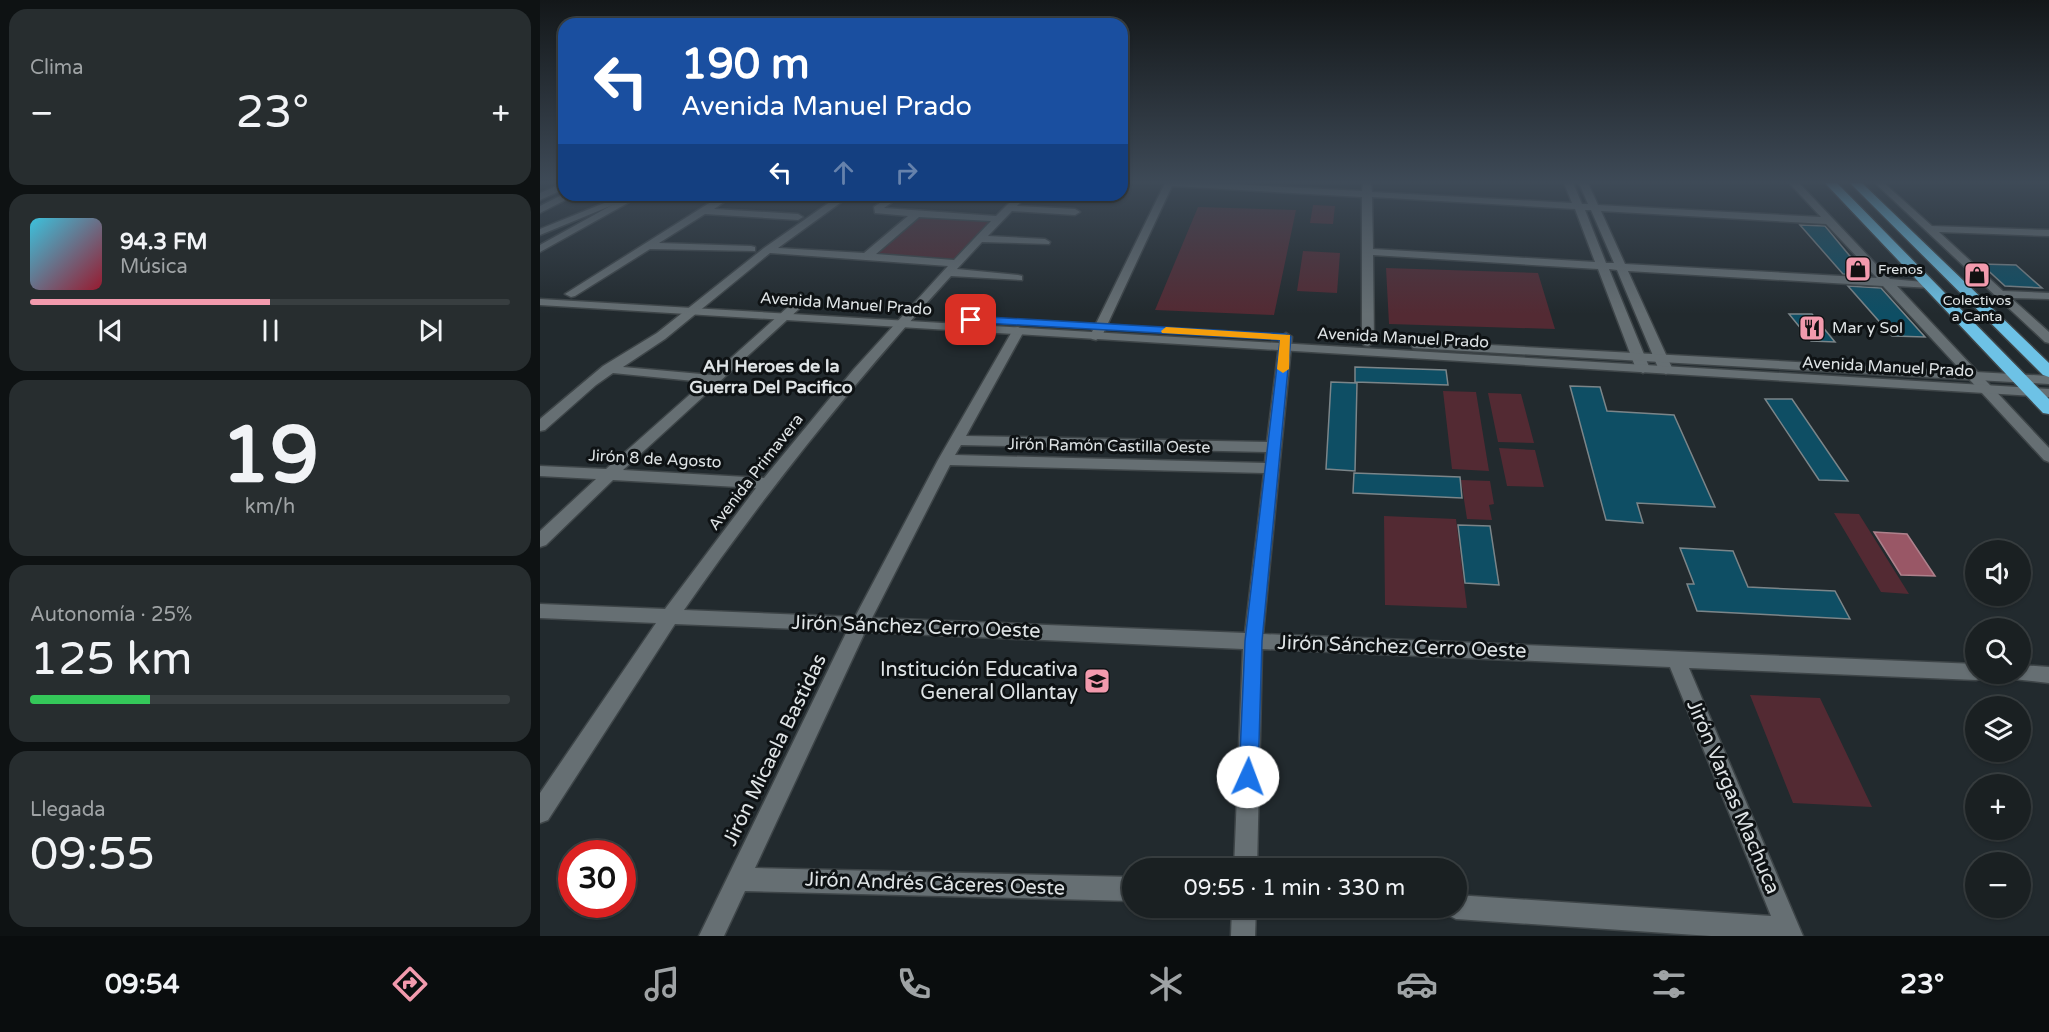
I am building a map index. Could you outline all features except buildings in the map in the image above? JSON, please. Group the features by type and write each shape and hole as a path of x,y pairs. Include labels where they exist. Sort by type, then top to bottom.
{"highway":[{"path":"1874,227 2020,379 2041,393 2049,409"},
{"path":"1901,227 2049,372"}],"street":[{"path":"540,249 579,227"},
{"path":"571,294 678,227"},
{"path":"540,427 608,369 661,336 768,250 801,227"},
{"path":"865,258 901,227"},
{"name":"Avenida Primavera","path":"540,812 670,616 767,483 903,320 992,227"},
{"path":"1098,331 1149,227"},
{"path":"1368,227 1368,342"},
{"path":"1587,227 1641,363"},
{"path":"1604,227 1664,364"},
{"path":"1836,227 1984,390 2049,457"},
{"path":"1928,227 2049,339"},
{"path":"1931,229 2049,233"},
{"path":"980,239 1045,242"},
{"path":"648,246 751,249"},
{"path":"768,250 952,267 1018,278"},
{"path":"1368,252 1931,285"},
{"name":"Avenida Manuel Prado","path":"540,292 696,307"},
{"path":"2003,294 2049,296"},
{"name":"Avenida Manuel Prado","path":"540,302 696,307 1641,363 2049,380"},
{"path":"540,541 609,475 789,313"},
{"name":"Avenida Manuel Prado","path":"903,320 1018,331 1098,331"},
{"name":"Jirón Micaela Bastidas","path":"711,936 860,624 945,460 1018,331"},
{"path":"1245,858 1253,641 1285,342"},
{"name":"Avenida Manuel Prado","path":"1285,342 1368,342 1641,363"},
{"name":"Avenida Manuel Prado","path":"1664,364 2041,393"},
{"path":"608,369 715,379"},
{"name":"Jirón Ramón Castilla Oeste","path":"956,440 1275,447"},
{"name":"Jirón Ramón Castilla Oeste","path":"945,460 1272,468"},
{"name":"Jirón 8 de Agosto","path":"540,471 767,483"},
{"name":"Jirón Sánchez Cerro Oeste","path":"540,611 1965,672"},
{"name":"Jirón Vargas Machuca","path":"1676,659 1789,932"},
{"path":"2031,674 2049,675"},
{"name":"Jirón Andrés Cáceres Oeste","path":"738,879 1122,889"},
{"path":"1467,908 1789,932"},
{"path":"1243,936 1244,918"}],"shaded area":[{"path":"909,227 988,227 955,259 877,254"},
{"path":"1190,227 1293,227 1274,315 1155,310"},
{"path":"1303,251 1340,253 1337,293 1297,291"},
{"path":"1386,268 1538,273 1555,329 1389,324"},
{"path":"1443,391 1476,392 1489,471 1452,469"},
{"path":"1488,393 1521,394 1534,443 1498,442"},
{"path":"1499,448 1535,450 1544,487 1507,486"},
{"path":"1461,480 1490,481 1494,504 1489,505 1492,520 1467,519"},
{"path":"1834,513 1859,514 1909,594 1881,592"},
{"path":"1384,516 1456,519 1467,608 1385,605"},
{"path":"1874,532 1907,534 1935,576 1901,575"},
{"path":"1750,695 1820,698 1872,807 1793,803"}],"slow traffic":[{"path":"1166,331 1286,337 1283,369"}],"place":[{"name":"Frenos","path":"1858,269"},
{"name":"Colectivos a Canta","path":"1977,275"},
{"name":"Mar y Sol","path":"1812,328"},
{"name":"Institución Educativa General Ollantay","path":"1097,681"}],"district":[{"name":"AH Heroes de la Guerra Del Pacifico","path":"771,376"}],"route":[{"path":"971,320 1286,337 1253,641 1248,777"}]}
